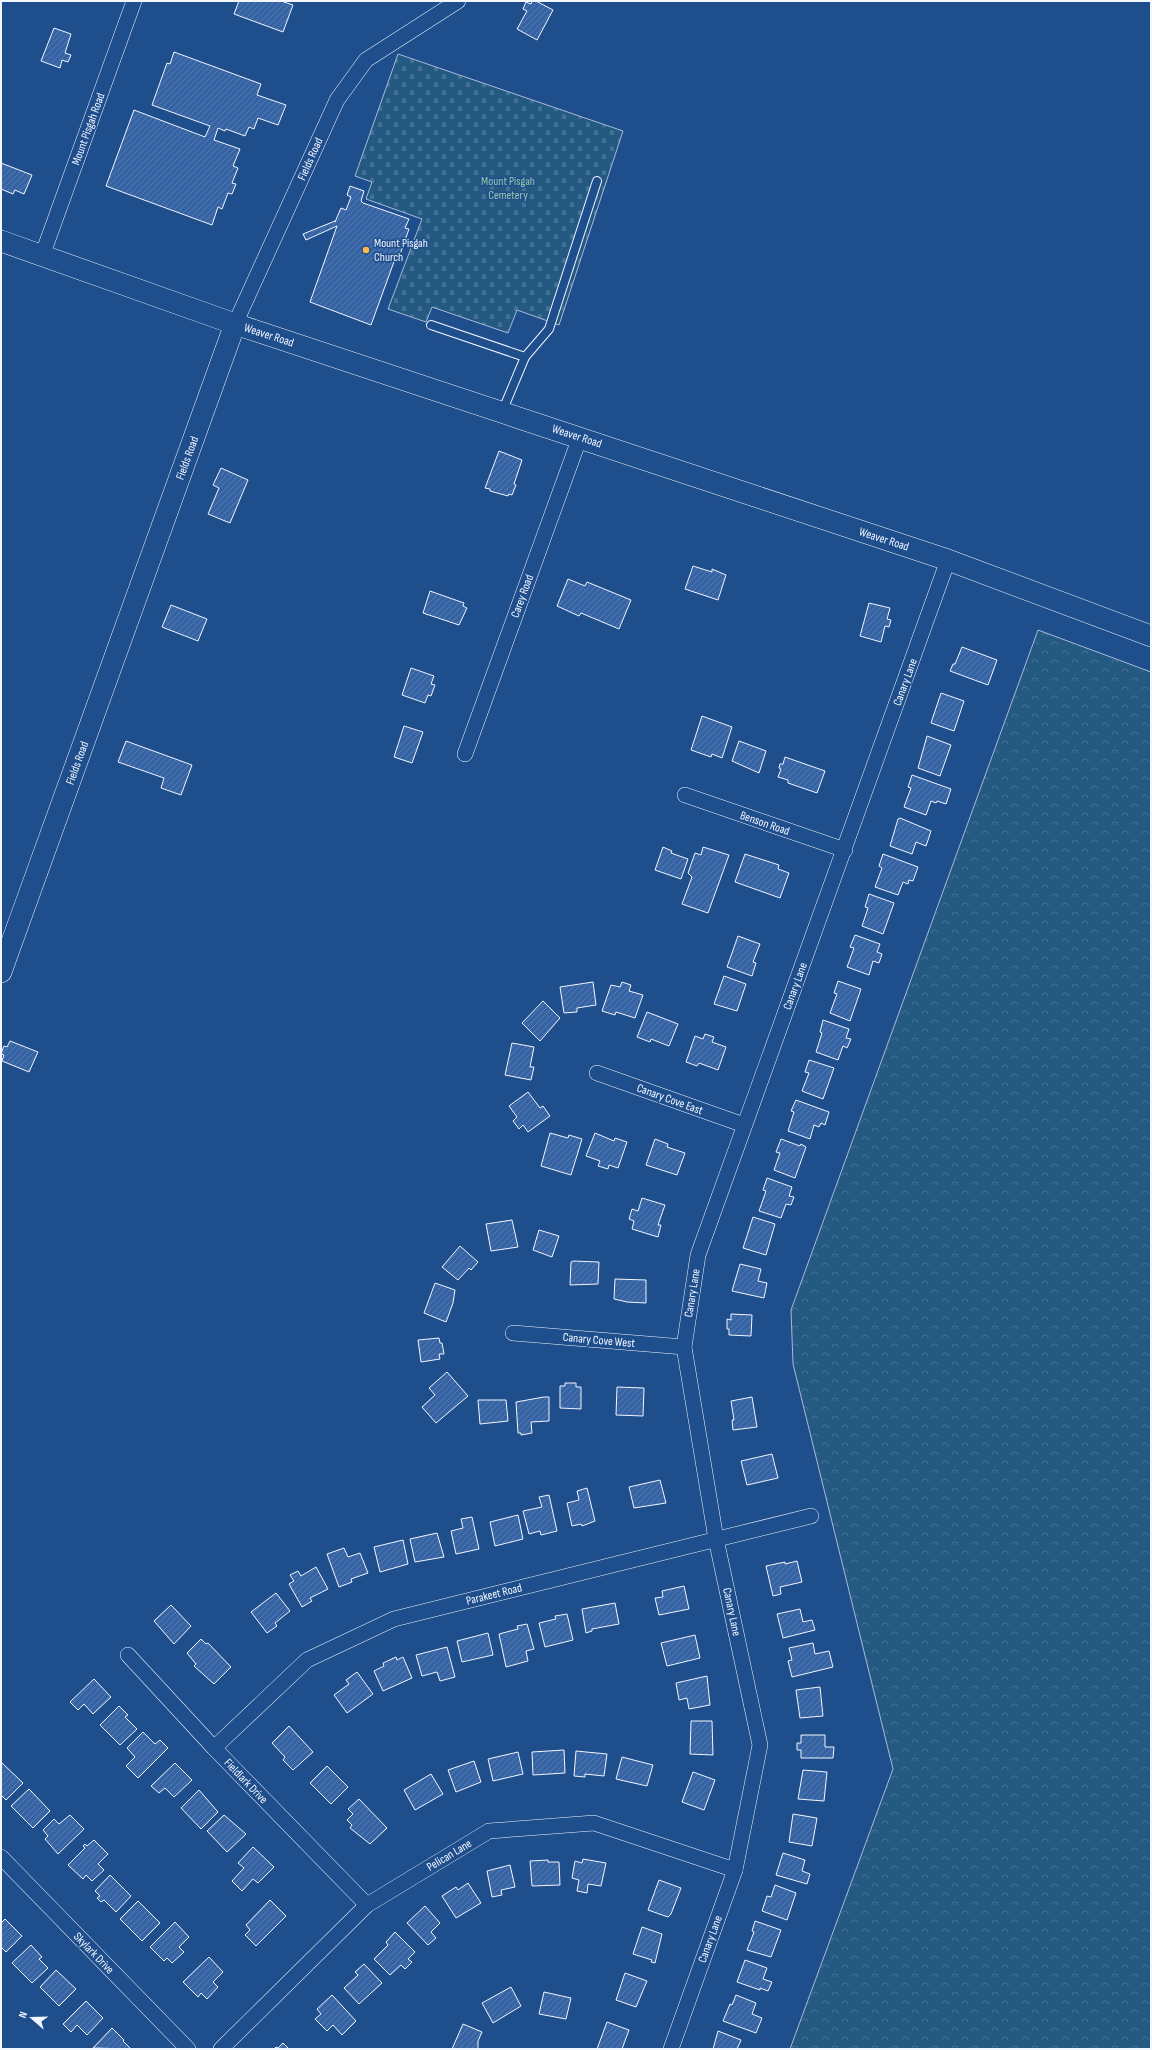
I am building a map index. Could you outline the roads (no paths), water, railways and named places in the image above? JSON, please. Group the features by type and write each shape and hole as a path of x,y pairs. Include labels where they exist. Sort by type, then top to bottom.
{"main road":[{"name":"Weaver Road","path":"1,241 235,324 948,560 1151,636"},
{"name":"Fields Road","path":"1,972 235,324"}],"street":[{"name":"Mount Pisgah Road","path":"42,256 134,1"},
{"name":"Fields Road","path":"235,324 337,100 366,60 458,1"},
{"name":"Carey Road","path":"465,754 580,437"},
{"name":"Canary Lane","path":"671,2049 735,1870 760,1745 716,1539 684,1347 698,1255 845,850 948,560"},
{"name":"Benson Road","path":"684,795 845,850"},
{"name":"Canary Cove East","path":"597,1073 744,1125"},
{"name":"Canary Cove West","path":"513,1332 684,1347"},
{"name":"Parakeet Road","path":"214,1748 307,1660 394,1619 811,1516"},
{"name":"Fieldlark Drive","path":"128,1655 214,1748 367,1905"},
{"name":"Pelican Lane","path":"221,2049 367,1905 489,1831 594,1823 735,1870"},
{"name":"Skylark Drive","path":"1,1857 188,2049"}],"lane":[{"path":"502,412 525,357 549,329 597,180"},
{"path":"431,325 525,357"}],"place":[{"name":"Mount Pisgah Church","path":"366,250"}],"park label":[{"name":"Mount Pisgah Cemetery","path":"508,188"}]}
